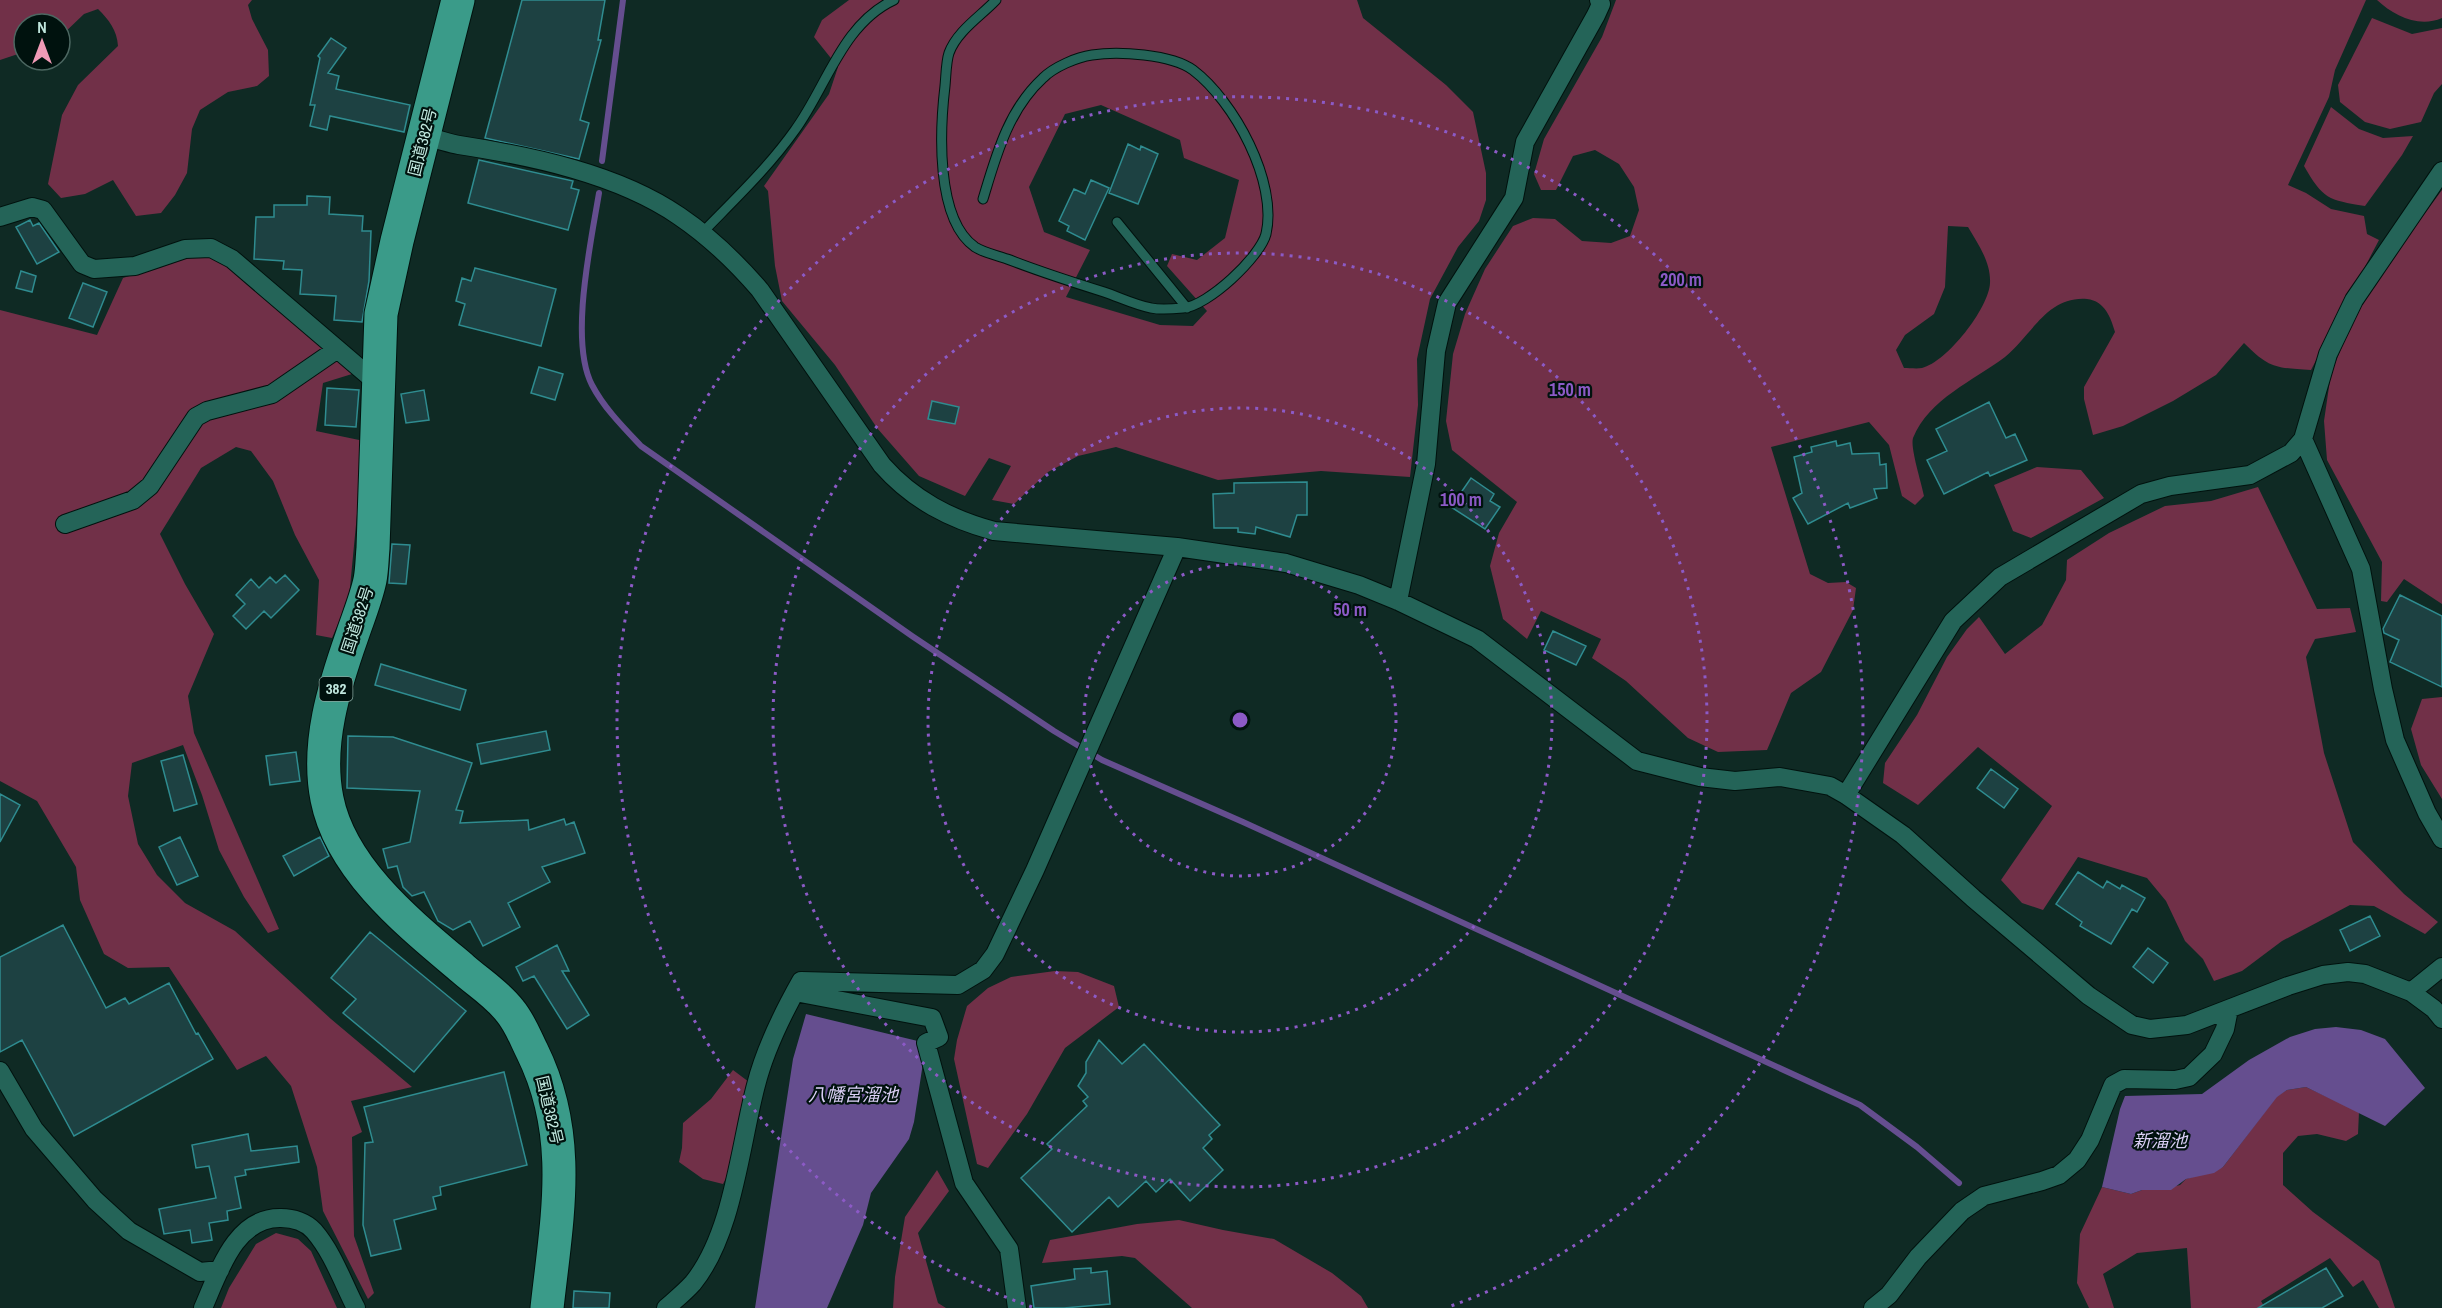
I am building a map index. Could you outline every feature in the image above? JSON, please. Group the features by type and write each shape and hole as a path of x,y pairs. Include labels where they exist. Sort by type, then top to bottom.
{"highway":[{"name":"国道382号","path":"458,0 394,249 381,314 377,383 374,548 370,580 346,652 326,729 324,755 327,800 335,825 364,876 418,931 494,994 511,1011 540,1067 552,1102 560,1153 558,1206 548,1308"}],"street":[{"path":"1398,601 1426,464 1436,351 1447,303 1514,198 1525,142 1596,15 1601,3 1599,0"},
{"path":"424,137 457,145 487,148 598,177 645,197 677,215 737,263 760,290 882,465 897,481 930,507 965,523 994,531 1178,547 1286,563 1359,585 1477,639 1637,761 1700,777 1735,781 1780,777 1830,786 1903,835 1972,898 2089,996 2132,1024 2150,1029 2187,1025 2288,986 2323,975 2348,972 2365,974 2411,992 2434,1009 2442,1019"},
{"path":"1846,795 1953,621 2000,577 2141,494 2170,486 2250,475 2291,453 2302,439 2328,354 2354,300 2442,171"},
{"path":"0,217 32,207 44,210 82,264 94,269 135,266 185,249 211,248 232,259 377,383"},
{"path":"65,524 133,500 150,486 196,417 207,411 272,394 336,350"},
{"path":"2302,439 2361,569 2382,689 2395,740 2427,813 2442,839"},
{"path":"666,1308 693,1283 720,1231 734,1188 756,1083 768,1050 801,981 958,985 983,970 995,954 1178,547"},
{"path":"2411,992 2442,967"},
{"path":"795,992 932,1018 939,1037 926,1043 964,1183 1009,1249 1017,1308"},
{"path":"1873,1308 1962,1211 1984,1196 2042,1182 2059,1175 2077,1160 2090,1140 2113,1085 2124,1079 2175,1080 2189,1077 2213,1054 2225,1029 2229,1009"},
{"path":"0,1071 34,1129 95,1200 129,1231 200,1272 220,1270"},
{"path":"203,1308 239,1235 268,1217 287,1218 304,1223 314,1230 329,1251 356,1308"}],"lane":[{"path":"702,233 779,151 811,105 846,43 867,19 894,0"},
{"path":"984,199 1002,139 1024,98 1045,75 1089,55 1129,53 1172,61 1192,69 1221,97 1252,152 1264,183 1268,214 1265,236 1249,264 1209,296 1187,308 1152,308 1047,274 975,247 963,234 951,208 941,168 942,122 949,53 966,29 996,0"},
{"path":"1118,222 1187,308"}],"shaded area":[{"path":"0,0 252,0 248,5 252,19 268,50 269,76 257,86 228,92 200,110 192,129 187,173 175,195 161,213 136,216 113,180 85,194 61,198 48,184 62,115 78,85 118,46 116,35 109,21 98,9 84,14 72,26 72,12 12,12 12,56 0,60"},
{"path":"849,0 1357,0 1363,18 1446,85 1473,112 1486,173 1486,200 1479,221 1458,247 1430,299 1417,359 1418,405 1410,477 1321,471 1218,480 1116,447 1078,456 1048,472 1014,504 992,500 1011,466 989,458 965,496 919,476 877,428 835,365 782,301 775,266 768,191 764,186 829,94 838,67 814,37 822,20","holes":["1101,105 1180,140 1184,158 1239,180 1225,238 1197,260 1172,254 1167,266 1207,311 1193,326 1160,325 1066,297 1090,250 1044,232 1029,187 1065,114"]},
{"path":"1616,0 2366,0 2335,70 2329,97 2288,185 2331,209 2364,216 2367,234 2379,240 2311,370 2273,365 2244,343 2216,375 2173,401 2123,426 2093,435 2084,399 2084,387 2115,332 2103,307 2093,300 2073,300 2061,304 2041,318 2005,357 1953,392 1920,424 1913,443 1924,496 1915,505 1902,496 1889,445 1869,422 1771,447 1810,574 1828,583 1846,582 1856,588 1853,610 1821,672 1791,693 1767,750 1718,752 1688,738 1626,681 1592,658 1601,639 1541,611 1527,639 1503,619 1490,566 1499,533 1517,502 1452,450 1446,421 1453,354 1465,314 1485,269 1513,226 1533,218 1555,219 1582,241 1611,243 1630,236 1639,210 1634,187 1619,164 1595,150 1573,156 1556,190 1541,190 1534,174 1544,139 1602,37","holes":["1948,226 1968,227 1988,268 1990,275 1988,294 1965,333 1943,356 1922,368 1904,368 1896,350 1905,335 1934,314 1945,287"]},
{"path":"2377,0 2442,0 2442,18 2425,22 2407,19 2391,11"},
{"path":"2372,18 2412,34 2442,28 2442,84 2434,93 2421,122 2390,129 2365,122 2340,102 2338,85"},
{"path":"2331,107 2359,129 2383,138 2413,136 2365,206 2343,202 2328,196 2316,185 2304,166"},
{"path":"2442,190 2442,604 2404,579 2387,602 2381,601 2382,562 2327,460 2324,421 2331,373 2362,299"},
{"path":"205,252 225,263 326,348 352,374 323,383 316,431 364,441 349,598 332,638 316,635 319,580 295,535 273,481 251,451 236,447 201,468 160,534 214,634 188,696 194,733 279,929 268,933 244,897 219,850 183,745 132,763 128,796 138,844 157,875 185,903 235,931 331,1019 412,1087 351,1101 362,1132 352,1137 354,1236 374,1293 368,1299 323,1211 317,1167 291,1086 266,1056 237,1070 169,967 128,968 104,954 80,900 76,867 37,801 0,781 0,310 97,335 123,278"},
{"path":"2037,467 2081,470 2104,498 2031,538 2013,531 1994,485"},
{"path":"2258,487 2317,609 2350,608 2356,632 2315,639 2306,657 2324,753 2353,842 2404,894 2438,922 2425,934 2374,906 2350,905 2282,941 2242,971 2214,981 2203,959 2185,941 2166,901 2147,878 2078,857 2043,910 2022,903 2001,880 2052,806 1978,747 1918,805 1883,783 1885,763 1917,715 1947,657 1967,629 1979,617 2005,654 2042,625 2066,580 2067,560 2109,533 2165,506 2211,501"},
{"path":"2442,697 2442,799 2421,765 2411,729 2422,699"},
{"path":"1055,971 1078,972 1114,986 1119,1007 1065,1048 1027,1114 988,1168 977,1164 954,1059 967,1006 988,988 1011,977"},
{"path":"733,1070 749,1082 730,1170 723,1184 703,1179 679,1162 683,1123 711,1099"},
{"path":"2306,1087 2359,1112 2358,1134 2346,1141 2317,1134 2298,1136 2283,1153 2283,1185 2313,1212 2379,1261 2395,1308 2379,1308 2363,1280 2353,1287 2330,1258 2261,1301 2265,1308 2191,1308 2187,1248 2137,1253 2103,1274 2114,1308 2089,1308 2077,1283 2080,1234 2102,1187 2131,1194 2142,1190 2160,1190 2180,1185 2186,1179 2223,1167 2277,1096 2287,1090"},
{"path":"937,1170 949,1191 918,1233 938,1303 946,1308 893,1308 895,1277 905,1217"},
{"path":"1179,1220 1274,1239 1332,1273 1361,1296 1368,1308 1192,1308 1135,1258 1122,1256 1042,1263 1050,1240 1137,1224"},
{"path":"276,1233 298,1239 311,1251 337,1308 221,1308 229,1288 256,1244"}],"water":[{"name":"八幡宮溜池","path":"806,1014 926,1043 914,1122 909,1139 871,1193 863,1225 827,1308 755,1308 793,1059"},
{"name":"新溜池","path":"2336,1027 2361,1030 2385,1039 2425,1088 2385,1126 2306,1087 2287,1090 2277,1097 2223,1167 2214,1173 2186,1179 2171,1190 2142,1190 2131,1194 2102,1187 2125,1096 2202,1094 2249,1060 2290,1037 2315,1029"}],"building":[{"path":"522,0 605,0 598,40 601,40 580,120 589,123 579,159 485,138"},
{"path":"331,38 346,48 328,73 339,76 336,89 410,105 404,132 330,116 327,130 310,126 315,105 310,105 320,58 318,56"},
{"path":"1128,144 1140,150 1141,146 1158,154 1138,204 1109,193"},
{"path":"479,160 573,181 571,188 579,190 568,230 468,203"},
{"path":"1091,180 1109,188 1085,240 1067,231 1069,226 1059,221 1074,189 1085,194"},
{"path":"307,196 330,197 329,214 363,216 362,231 371,231 369,281 362,322 334,320 336,296 300,294 302,270 283,269 284,261 254,259 256,217 274,217 274,205 307,205"},
{"path":"30,220 33,226 39,223 59,252 37,264 16,227"},
{"path":"475,268 556,289 541,346 459,325 465,304 456,301 462,278 471,281"},
{"path":"21,271 36,276 32,292 16,288"},
{"path":"83,283 107,292 93,327 69,318"},
{"path":"539,367 563,374 555,400 531,393"},
{"path":"327,388 359,390 356,427 325,425"},
{"path":"424,390 429,420 406,423 401,394"},
{"path":"932,401 959,407 955,424 928,419"},
{"path":"1989,402 2006,438 2015,434 2027,460 1990,476 1988,472 1944,494 1927,460 1947,451 1936,429"},
{"path":"1836,441 1837,446 1850,443 1852,454 1879,453 1880,465 1886,464 1887,488 1874,489 1877,498 1850,508 1848,503 1808,524 1793,498 1802,493 1794,457 1812,452 1811,447"},
{"path":"1471,478 1494,494 1490,501 1500,507 1485,529 1451,507"},
{"path":"1307,482 1307,515 1297,515 1290,537 1256,527 1255,534 1238,532 1238,528 1214,528 1213,494 1234,493 1234,483"},
{"path":"392,544 410,545 406,584 389,583"},
{"path":"285,575 299,590 271,618 264,611 246,629 233,616 245,604 236,595 251,579 259,588 270,577 276,583"},
{"path":"2400,595 2442,616 2442,687 2390,662 2399,640 2384,633 2383,629"},
{"path":"1553,631 1586,646 1576,665 1544,650"},
{"path":"381,664 466,690 460,710 375,685"},
{"path":"546,731 550,750 481,764 477,744"},
{"path":"348,736 393,737 472,763 456,810 463,811 460,823 528,820 529,830 564,819 566,825 574,822 585,853 542,867 550,882 508,903 520,927 483,946 470,921 453,930 438,921 424,892 412,896 403,887 397,866 388,868 383,849 410,842 420,791 347,788"},
{"path":"296,752 300,781 270,785 266,756"},
{"path":"183,755 197,804 174,811 161,761"},
{"path":"1991,769 2018,789 2004,808 1977,788"},
{"path":"0,794 20,805 0,842"},
{"path":"180,837 198,876 177,885 159,847"},
{"path":"320,837 329,856 294,876 283,856"},
{"path":"2078,872 2103,888 2107,881 2120,889 2122,885 2145,898 2137,912 2132,909 2111,944 2080,926 2082,922 2056,904"},
{"path":"2370,916 2380,936 2350,951 2340,930"},
{"path":"63,925 106,1008 125,998 129,1004 169,983 196,1034 198,1033 213,1059 74,1136 22,1040 0,1052 0,957"},
{"path":"370,932 466,1011 414,1072 343,1013 356,999 331,978"},
{"path":"557,945 569,971 562,971 589,1015 567,1029 534,976 523,981 516,967"},
{"path":"2148,948 2168,963 2153,983 2133,967"},
{"path":"1099,1040 1122,1064 1144,1044 1220,1125 1209,1135 1212,1139 1203,1148 1223,1170 1190,1201 1170,1179 1156,1192 1146,1181 1118,1207 1109,1197 1072,1232 1021,1178 1052,1149 1047,1144 1087,1106 1083,1101 1088,1097 1078,1086 1086,1073 1086,1062"},
{"path":"504,1072 527,1165 440,1187 441,1195 433,1197 436,1209 394,1220 401,1249 371,1256 363,1225 365,1143 373,1142 364,1107"},
{"path":"248,1134 251,1151 297,1146 299,1162 245,1170 246,1175 235,1177 241,1208 227,1211 228,1220 209,1223 212,1240 192,1243 190,1230 164,1234 159,1209 216,1198 209,1166 196,1168 192,1145"},
{"path":"1091,1268 1091,1273 1107,1271 1110,1304 1034,1308 1031,1286 1075,1279 1074,1269"},
{"path":"2326,1268 2343,1296 2322,1308 2258,1308"},
{"path":"574,1291 610,1293 609,1308 573,1308"}],"waterway":[{"path":"602,161 623,0"},
{"path":"599,193 584,291 582,343 585,366 602,402 641,446 912,636 1054,731 1102,760 1243,822 1860,1105 1917,1147 1959,1183"}]}
